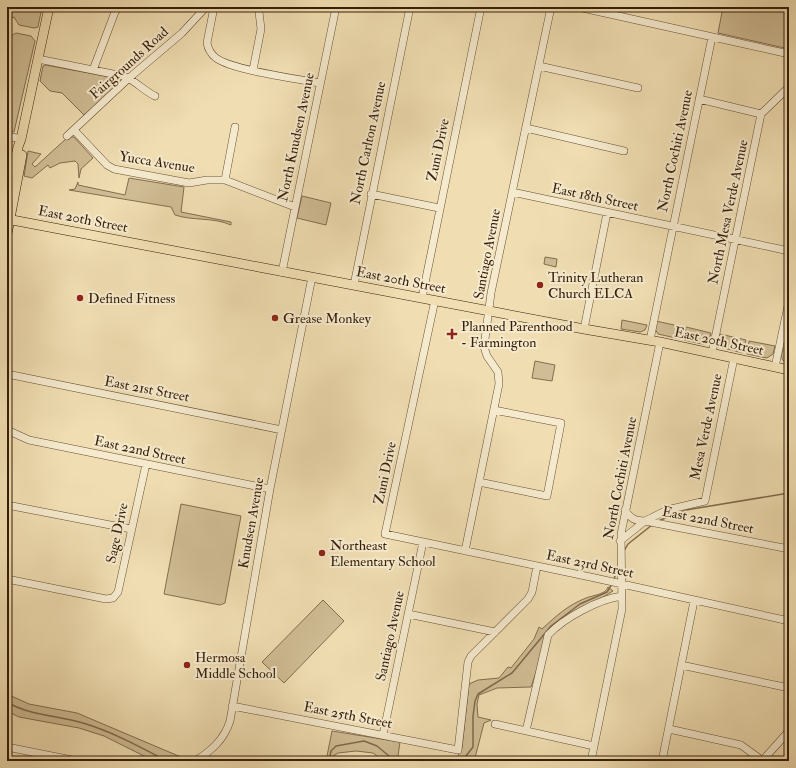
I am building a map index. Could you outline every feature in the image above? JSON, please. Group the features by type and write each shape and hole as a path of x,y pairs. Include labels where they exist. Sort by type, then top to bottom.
{"main road":[{"path":"8,193 49,7"},
{"path":"7,234 8,219 23,147 21,139"},
{"name":"East 20th Street","path":"8,219 584,329 650,340 789,370"}],"street":[{"path":"93,70 115,12 119,7"},
{"name":"Fairgrounds Road","path":"67,136 129,78 182,33 206,7"},
{"path":"214,7 207,38 208,48 211,53 226,64 320,83"},
{"name":"North Knudsen Avenue","path":"282,272 336,7"},
{"name":"North Carlton Avenue","path":"354,285 371,194 410,7"},
{"name":"Zuni Drive","path":"422,298 439,208 481,7"},
{"name":"Santiago Avenue","path":"465,551 500,380 498,372 487,356 484,347 491,292 551,7"},
{"path":"578,7 789,54"},
{"path":"253,70 261,29 258,12"},
{"name":"North Cochiti Avenue","path":"650,340 712,37"},
{"path":"38,59 129,78 141,88 155,96"},
{"path":"539,66 638,88"},
{"path":"699,99 761,114 789,86"},
{"name":"North Mesa Verde Avenue","path":"712,353 761,114"},
{"path":"225,180 235,127"},
{"path":"526,128 624,151"},
{"name":"Yucca Avenue","path":"74,130 107,165 114,169 189,183 207,180 225,180 295,207"},
{"path":"7,136 21,139"},
{"name":"East 18th Street","path":"512,192 789,251"},
{"path":"371,194 439,208"},
{"path":"584,329 607,213"},
{"name":"Knudsen Avenue","path":"195,761 213,749 228,726 270,490 312,277"},
{"name":"Zuni Drive","path":"385,534 435,300"},
{"path":"775,367 789,301"},
{"name":"North Cochiti Avenue","path":"591,761 622,610 620,541 625,510 660,342"},
{"name":"Mesa Verde Avenue","path":"645,521 667,510 704,500 734,358"},
{"name":"East 21st Street","path":"7,374 282,430"},
{"path":"479,482 547,496 561,423 494,410"},
{"name":"East 22nd Street","path":"7,430 29,440 270,490"},
{"name":"Sage Drive","path":"7,579 106,599 113,598 118,592 146,464"},
{"path":"7,505 131,529"},
{"name":"East 22nd Street","path":"625,510 630,517 637,521 645,521 789,549"},
{"path":"620,541 645,521"},
{"name":"East 23rd Street","path":"385,534 789,621"},
{"name":"Santiago Avenue","path":"383,735 423,542"},
{"path":"408,614 494,632 528,600 532,592 537,566"},
{"path":"526,731 548,635 584,609 614,597 622,596"},
{"path":"662,761 694,601"},
{"name":"East 25th Street","path":"232,706 458,750 468,662 471,656 494,632"},
{"path":"682,665 789,688"},
{"path":"496,724 594,746"},
{"path":"669,729 741,745 762,761 789,731"},
{"path":"7,747 77,761"}],"shaded area":[{"path":"7,7 42,7 38,27 34,28 19,25 14,17 10,19 9,16 7,17"},
{"path":"723,7 789,7 789,49 718,33"},
{"path":"16,33 31,36 35,41 14,132 7,131 7,38"},
{"path":"46,65 120,79 122,81 85,116 62,93 50,91 40,81 43,66"},
{"path":"68,137 74,137 93,158 81,169 79,178 78,164 75,161 60,163 50,168 48,165 32,178 24,176 28,151 41,154 32,164 35,167"},
{"path":"129,178 184,187 181,212 231,222 231,225 217,221 175,215 171,207 69,190 75,189 78,182 78,185 125,195"},
{"path":"302,196 331,203 326,225 297,218"},
{"path":"545,257 557,259 556,267 544,264"},
{"path":"622,320 647,325 645,330 640,332 621,329"},
{"path":"656,321 683,327 680,339 658,334 655,329"},
{"path":"686,327 711,333 709,340 703,344 684,340"},
{"path":"720,334 746,340 743,353 720,347 718,343"},
{"path":"749,341 775,346 773,354 767,358 747,354"},
{"path":"783,348 789,349 789,364 782,358"},
{"path":"535,361 555,365 552,381 532,378"},
{"path":"181,504 241,516 225,603 220,605 164,594"},
{"path":"608,587 613,591 551,629 531,687 497,688 479,695 477,704 478,717 491,720 484,723 475,758 487,761 455,761 462,748 469,684 478,680 499,678 508,667 511,668 534,639 539,627 542,629 568,607 586,598 604,592"},
{"path":"323,600 344,621 284,683 262,662"},
{"path":"7,694 29,704 77,713 188,760 154,761 104,736 79,728 19,717 7,711"},
{"path":"332,731 400,742 398,756 406,761 384,761 373,753 356,751 338,753 333,756 333,761 326,761"}],"waterway":[{"path":"658,521 686,510 789,493"},
{"path":"624,551 628,544 652,525"},
{"path":"614,579 618,567"},
{"path":"462,761 473,747 473,716 475,701 478,694 512,673 551,626 580,604 607,592 612,584"},
{"path":"7,702 24,710 83,723 105,731 167,761"},
{"path":"329,761 331,751 336,746 364,741 377,746 395,761"}],"place":[{"name":"Trinity Lutheran Church ELCA","path":"540,285"},
{"name":"Defined Fitness","path":"80,298"},
{"name":"Grease Monkey","path":"275,318"},
{"name":"Planned Parenthood - Farmington","path":"452,334"},
{"name":"Northeast Elementary School","path":"322,553"},
{"name":"Hermosa Middle School","path":"187,665"}]}
